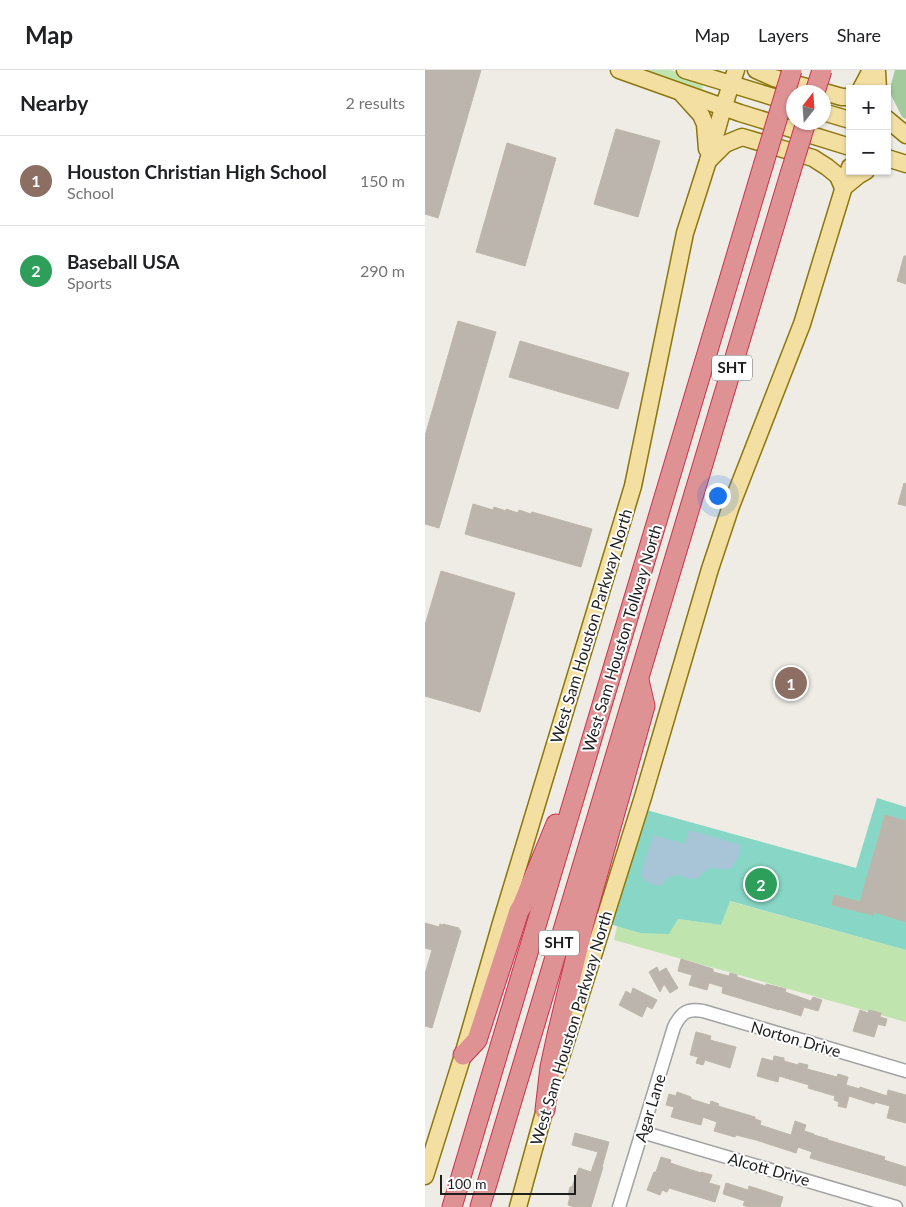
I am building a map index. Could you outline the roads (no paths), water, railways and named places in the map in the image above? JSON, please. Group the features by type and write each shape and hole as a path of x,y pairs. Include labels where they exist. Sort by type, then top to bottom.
{"highway":[{"name":"West Sam Houston Tollway North","path":"452,1207 792,70"},
{"path":"817,85 822,70"},
{"name":"West Sam Houston Tollway North","path":"480,1207 804,130"},
{"path":"545,1110 551,1059 579,942 645,706 639,679"},
{"path":"463,1055 477,1040 519,911 598,718"}],"main road":[{"path":"619,70 723,108 846,146"},
{"path":"687,71 709,70"},
{"path":"756,70 774,78 846,98"},
{"path":"687,71 733,77 786,100"},
{"path":"864,85 875,71"},
{"path":"873,85 875,71"},
{"path":"875,71 877,85"},
{"name":"West Sam Houston Parkway North","path":"425,1176 633,486 685,233 733,77"},
{"path":"682,93 701,115 705,124 708,161"},
{"path":"831,114 846,119"},
{"path":"891,123 906,137"},
{"path":"891,134 906,137"},
{"path":"708,161 725,144 742,137 813,158 838,176 843,188 859,175"},
{"path":"891,159 906,165"},
{"path":"891,167 906,165"},
{"name":"West Sam Houston Parkway North","path":"518,1207 545,1110 643,797 710,569 731,506 802,324 847,175"}],"street":[{"name":"Norton Drive","path":"685,1012 695,1010 703,1012 906,1071"},
{"name":"Agar Lane","path":"619,1207 674,1027 685,1012"},
{"name":"Alcott Drive","path":"642,1132 897,1207"}],"place":[{"name":"Houston Christian High School","path":"791,683"},
{"name":"Baseball USA","path":"761,884"}]}
